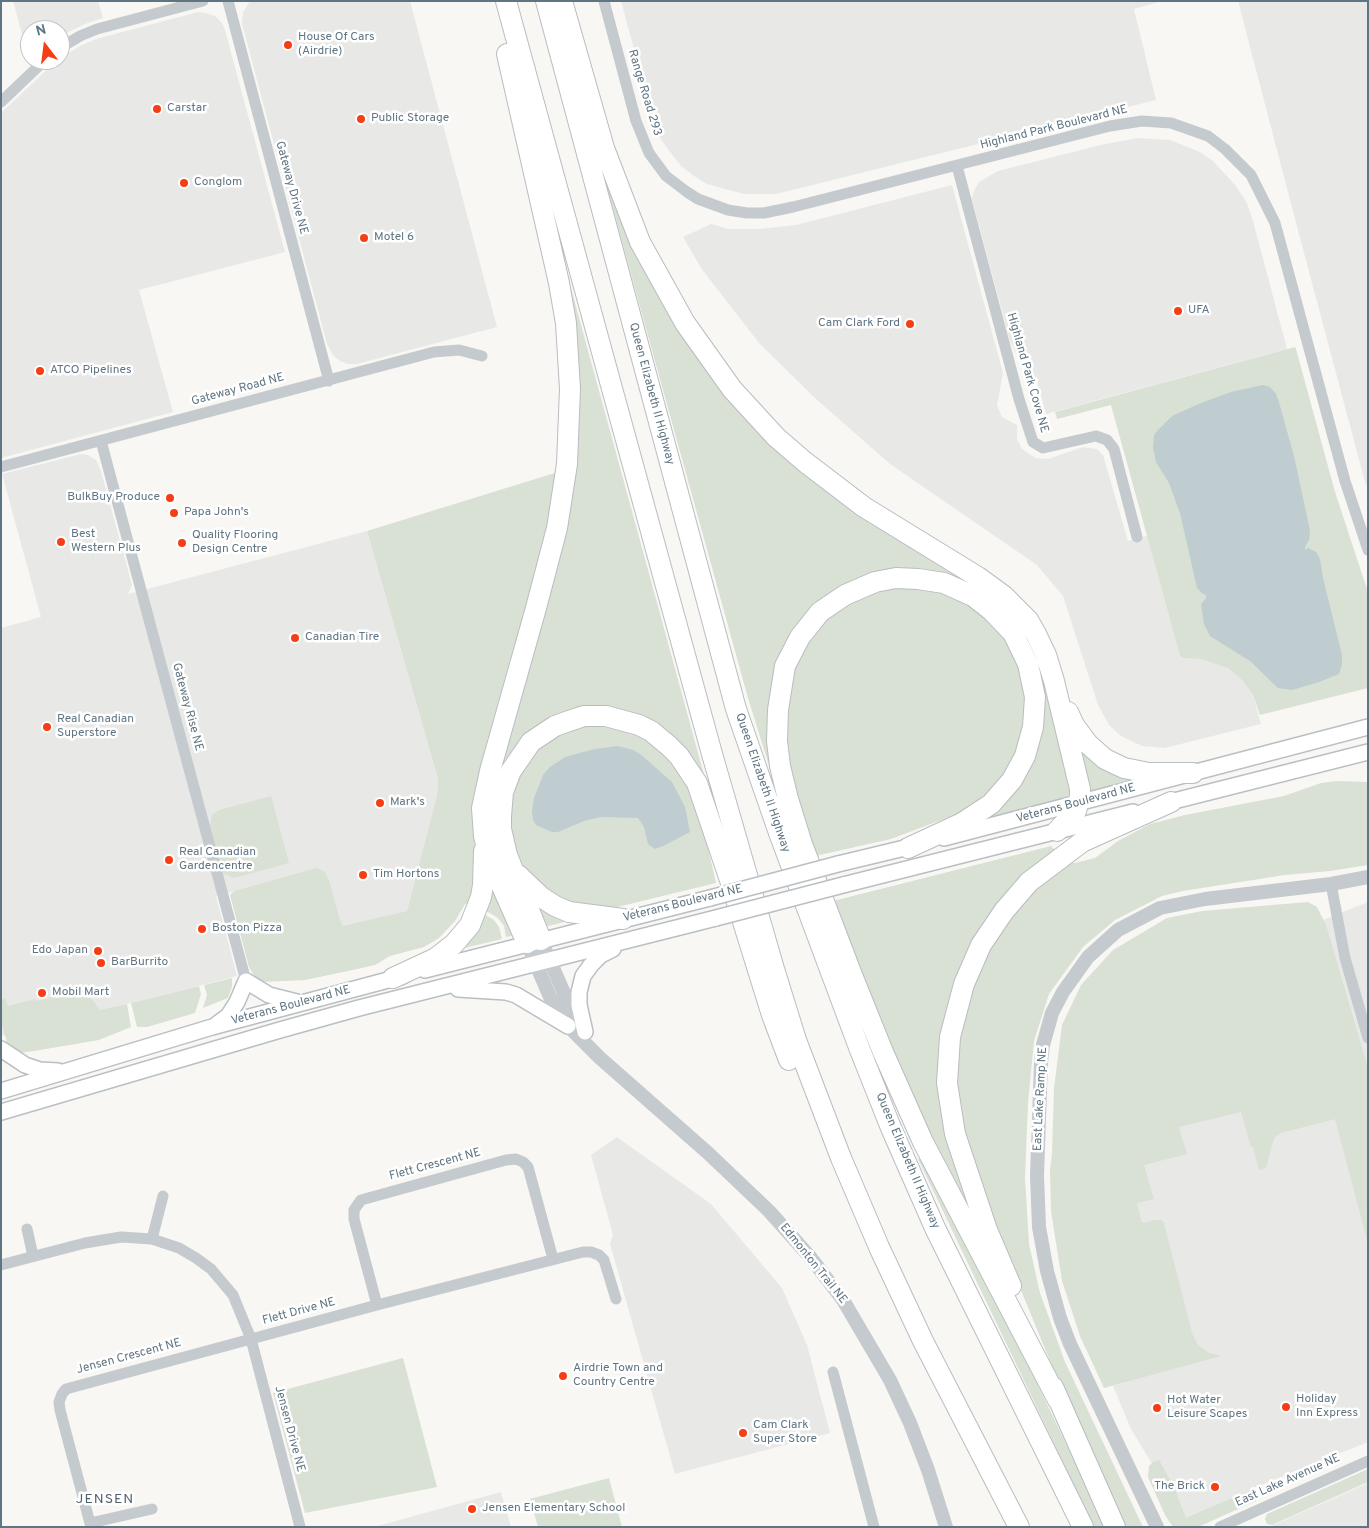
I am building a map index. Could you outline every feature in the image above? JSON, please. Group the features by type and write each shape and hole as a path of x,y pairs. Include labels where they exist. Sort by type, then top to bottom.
{"highway":[{"path":"393,978 436,958 454,944 470,925 481,897 483,885 484,836 482,814 484,792 557,528 567,464 570,389 566,323 559,283 495,1"},
{"path":"506,1 683,650 796,1040 840,1158 879,1247 923,1341 1019,1527"},
{"name":"Queen Elizabeth II Highway","path":"546,1 736,709 779,833 891,1128 935,1228 1083,1527"},
{"path":"562,1 604,148 640,242 681,317 732,389 776,437 804,462 864,507 978,577 1004,596 1028,620 1046,655 1080,789 1079,804 1076,811 1057,831"},
{"path":"908,848 962,823 990,804 1012,780 1025,756 1034,727 1035,698 1028,664 1021,649 1013,633 992,610 973,596 944,583 896,578 875,582 845,595 820,612 800,637 785,666 778,710 777,741 780,766 802,844 883,1052 923,1142 1058,1400"},
{"path":"1054,681 1074,725 1088,744 1105,759 1124,768 1149,773 1193,773"},
{"path":"534,942 514,872 507,855 501,829 503,792 511,771 531,742 555,726 569,720 584,716 606,716 628,721 651,732 679,756 697,783 704,799 772,1014 829,1162 870,1252 923,1341"},
{"path":"1115,1527 1058,1400 988,1230 955,1134 947,1083 950,1037 964,984 981,945 1004,911 1029,882 1082,842 1171,802"},
{"path":"484,836 489,857 534,942"},
{"path":"514,872 541,897 563,910 582,915 623,919"}],"main road":[{"name":"Veterans Boulevard NE","path":"1,1091 212,1027 299,1003 1079,804 1368,727"},
{"name":"Veterans Boulevard NE","path":"1,1112 280,1030 439,988 1368,752"},
{"path":"585,1032 579,1004 579,992 583,976 601,956 632,939"},
{"path":"212,1027 228,1016 237,1002 246,980 269,996 299,1003"},
{"path":"439,988 506,992 525,999 568,1026"},
{"path":"1,1049 25,1065 40,1070 64,1072"}],"street":[{"path":"70,42 96,29 203,1"},
{"name":"Gateway Drive NE","path":"228,1 329,380"},
{"name":"Range Road 293","path":"604,1 636,121 650,153 666,176 687,192 698,199 728,210"},
{"path":"1,102 35,70"},
{"name":"Highland Park Boulevard NE","path":"728,210 747,213 786,209 1110,126 1142,121 1171,123 1190,128 1208,136 1225,149 1250,175 1275,223 1345,481 1368,550"},
{"name":"Highland Park Cove NE","path":"957,166 1019,399 1033,442 1042,448 1096,436 1107,440 1114,449 1137,537"},
{"name":"Gateway Road NE","path":"1,468 434,352 459,350 482,356"},
{"name":"Gateway Rise NE","path":"101,441 246,980"},
{"name":"East Lake Ramp NE","path":"1157,1527 1070,1344 1046,1271 1039,1227 1037,1176 1041,1062 1052,1013 1063,992 1088,957 1118,930 1160,908 1188,902 1331,884 1368,877"},
{"path":"1331,884 1345,958 1368,1038"},
{"name":"Edmonton Trail NE","path":"534,942 542,962 552,1002 568,1026 600,1058 708,1153 769,1210 811,1258 843,1300 890,1380 910,1423 928,1470 946,1527"},
{"name":"Edmonton Trail NE","path":"542,962 600,1058"},
{"name":"Flett Crescent NE","path":"377,1305 354,1219 354,1210 361,1200 506,1160 516,1159 528,1167 553,1259"},
{"path":"152,1239 163,1196"},
{"path":"27,1229 33,1256"},
{"name":"Flett Drive NE","path":"1,1264 102,1239 120,1237 152,1239 179,1248 211,1269 233,1295 251,1339 583,1252 599,1255 604,1260 616,1299"},
{"name":"Jensen Crescent NE","path":"91,1525 60,1410 59,1402 66,1389 251,1339"},
{"name":"Jensen Drive NE","path":"251,1339 300,1527"},
{"path":"832,1372 874,1527"},
{"name":"East Lake Avenue NE","path":"1220,1527 1368,1461"},
{"path":"91,1525 152,1509"}],"shaded area":[{"path":"13,1 98,1 103,18 70,31 70,20 20,20 20,27"},
{"path":"250,1 410,1 497,327 357,364 348,364 340,361 333,355 327,344 242,24 243,13"},
{"path":"621,1 1162,1 1134,9 1156,100 776,194 744,194 707,184 694,176 681,166 661,140 655,127"},
{"path":"1238,1 1368,1 1368,488 1365,482"},
{"path":"198,12 215,16 222,23 285,252 139,290 173,412 1,458 1,113 46,70 70,70 70,52 96,39"},
{"name":"UFA","path":"1138,138 1170,140 1200,152 1213,161 1236,186 1247,203 1253,221 1287,349 1046,414 1037,381 1020,362 1010,341 972,199 973,193 979,182 998,171 1105,144"},
{"path":"952,185 1003,373 997,405 1002,417 1017,425 1017,439 1022,449 1035,458 1048,459 1083,447 1097,449 1103,455 1128,541 1147,536 1180,656 1201,659 1228,668 1242,680 1253,695 1261,724 1165,748 1142,746 1121,736 1109,725 1098,705 1063,596 1037,565 890,464 816,399 759,343 701,268 683,237 711,224 729,229 759,229 796,225"},
{"path":"612,186 749,419 995,596 1030,638 1041,663 1072,785 1069,795 1064,800 979,821 994,808 1041,718 988,597 871,575 844,585 815,606 790,637 776,782 770,769 748,698 607,187"},
{"path":"563,259 706,782 611,709 517,747 499,766 573,450"},
{"path":"1295,347 1335,492 1368,592 1368,688 1260,715 1253,695 1242,680 1228,668 1201,659 1180,656 1111,405 1057,419 1055,412"},
{"path":"1263,385 1270,387 1276,394 1279,402 1295,460 1310,531 1305,550 1308,548 1316,552 1320,559 1342,655 1342,665 1339,674 1292,690 1278,688 1250,661 1210,636 1204,624 1201,604 1206,595 1197,588 1180,513 1169,483 1156,462 1153,448 1154,435 1172,416 1231,392"},
{"path":"81,454 88,455 96,460 101,471 132,585 128,594 367,531 438,779 437,795 407,911 343,927 317,869 216,896 237,976 1,1036 1,628 41,617 2,474"},
{"path":"558,472 552,513 529,603 510,660 482,760 474,835 476,878 473,902 465,904 455,921 439,938 424,947 390,956 375,965 348,971 305,980 261,982 255,977 249,967 230,895 234,891 317,868 325,872 329,880 343,926 407,911 437,795 438,779 367,531"},
{"path":"926,584 962,598 995,621 1014,648 1028,688 1027,721 1018,754 997,786 960,813 891,839 811,857 787,767 782,721 788,676 807,636 831,612 860,594 892,586"},
{"path":"584,725 625,729 652,744 681,774 699,809 716,883 601,911 566,900 529,877 516,855 508,831 513,774 533,749 560,731"},
{"path":"1072,735 1137,780 1086,793"},
{"path":"618,746 640,754 672,782 685,807 690,832 655,849 648,844 644,827 638,818 601,817 584,821 558,832 552,832 536,825 532,812 534,798 543,775 550,767 565,757 595,749"},
{"path":"1337,781 1368,782 1368,865 1285,875 1183,891 1162,896 1115,920 1083,947 1049,994 1034,1041 1028,1103 1025,1178 1029,1244 1040,1293 1065,1362 1143,1527 1118,1527 1000,1239 967,1150 956,1094 958,1041 967,995 986,951 1017,906 1064,861 1075,863 1095,858 1118,841 1150,824 1185,815 1284,796 1321,783"},
{"path":"271,796 289,863 234,878 222,873 210,825 212,815 219,810"},
{"path":"1051,846 1056,851 1015,887 944,1033 974,1210 967,1214 881,1029 833,901"},
{"path":"490,877 516,935 506,937 504,926 498,918 483,909"},
{"path":"535,899 568,921 545,927"},
{"path":"1308,902 1317,907 1326,925 1368,1068 1368,1244 1335,1119 1281,1133 1274,1138 1266,1168 1259,1170 1241,1112 1179,1127 1187,1154 1144,1165 1154,1199 1137,1203 1142,1223 1162,1220 1164,1223 1192,1333 1198,1345 1209,1353 1221,1356 1104,1388 1080,1336 1062,1281 1051,1211 1050,1170 1054,1088 1062,1025 1081,985 1113,950 1167,918 1202,911"},
{"path":"1368,902 1368,1442 1256,1487 1186,1520 1131,1429 1113,1386 1126,1382 1065,1201 1308,926"},
{"path":"482,913 494,920 499,927 502,939 456,950"},
{"path":"232,978 232,987 228,998 203,1008 207,995 204,985"},
{"path":"87,985 90,997 100,1010 127,1004 131,1027 99,1040 20,1053 7,1042 1,1022 1,1000 5,998 8,1006 52,997 56,993"},
{"path":"199,986 201,994 195,1013 147,1027 137,1027 131,1003"},
{"path":"617,1137 711,1204 782,1288 807,1345 830,1433 675,1474 610,1244 613,1235 591,1155"},
{"path":"924,1156 1106,1527 1094,1527 918,1159"},
{"path":"403,1358 437,1487 305,1513 273,1393"},
{"path":"1159,1460 1174,1487 1186,1518 1255,1488 1258,1495 1256,1501 1198,1527 1173,1527 1165,1515 1148,1477 1149,1466"},
{"path":"1368,1469 1368,1482 1272,1525 1267,1524 1265,1519 1267,1514"},
{"path":"609,1478 622,1527 538,1527 530,1499"},
{"path":"1368,1483 1368,1527 1269,1527"},
{"name":"Jensen Elementary School","path":"501,1492 511,1527 374,1527"}],"place":[{"name":"House Of Cars (Airdrie)","path":"288,45"},
{"name":"Carstar","path":"157,109"},
{"name":"Public Storage","path":"361,119"},
{"name":"Conglom","path":"184,183"},
{"name":"Motel 6","path":"364,238"},
{"name":"UFA","path":"1178,311"},
{"name":"Cam Clark Ford","path":"910,324"},
{"name":"ATCO Pipelines","path":"40,371"},
{"name":"BulkBuy Produce","path":"170,498"},
{"name":"Papa John's","path":"174,513"},
{"name":"Best Western Plus","path":"61,542"},
{"name":"Quality Flooring Design Centre","path":"182,543"},
{"name":"Canadian Tire","path":"295,638"},
{"name":"Real Canadian Superstore","path":"47,727"},
{"name":"Mark's","path":"380,803"},
{"name":"Real Canadian Gardencentre","path":"169,860"},
{"name":"Tim Hortons","path":"363,875"},
{"name":"Boston Pizza","path":"202,929"},
{"name":"Edo Japan","path":"98,951"},
{"name":"BarBurrito","path":"101,963"},
{"name":"Mobil Mart","path":"42,993"},
{"name":"Airdrie Town and Country Centre","path":"563,1376"},
{"name":"Holiday Inn Express","path":"1286,1407"},
{"name":"Hot Water Leisure Scapes","path":"1157,1408"},
{"name":"Cam Clark Super Store","path":"743,1433"},
{"name":"The Brick","path":"1215,1487"},
{"name":"Jensen Elementary School","path":"472,1509"}],"district":[{"name":"JENSEN","path":"105,1500"}]}
